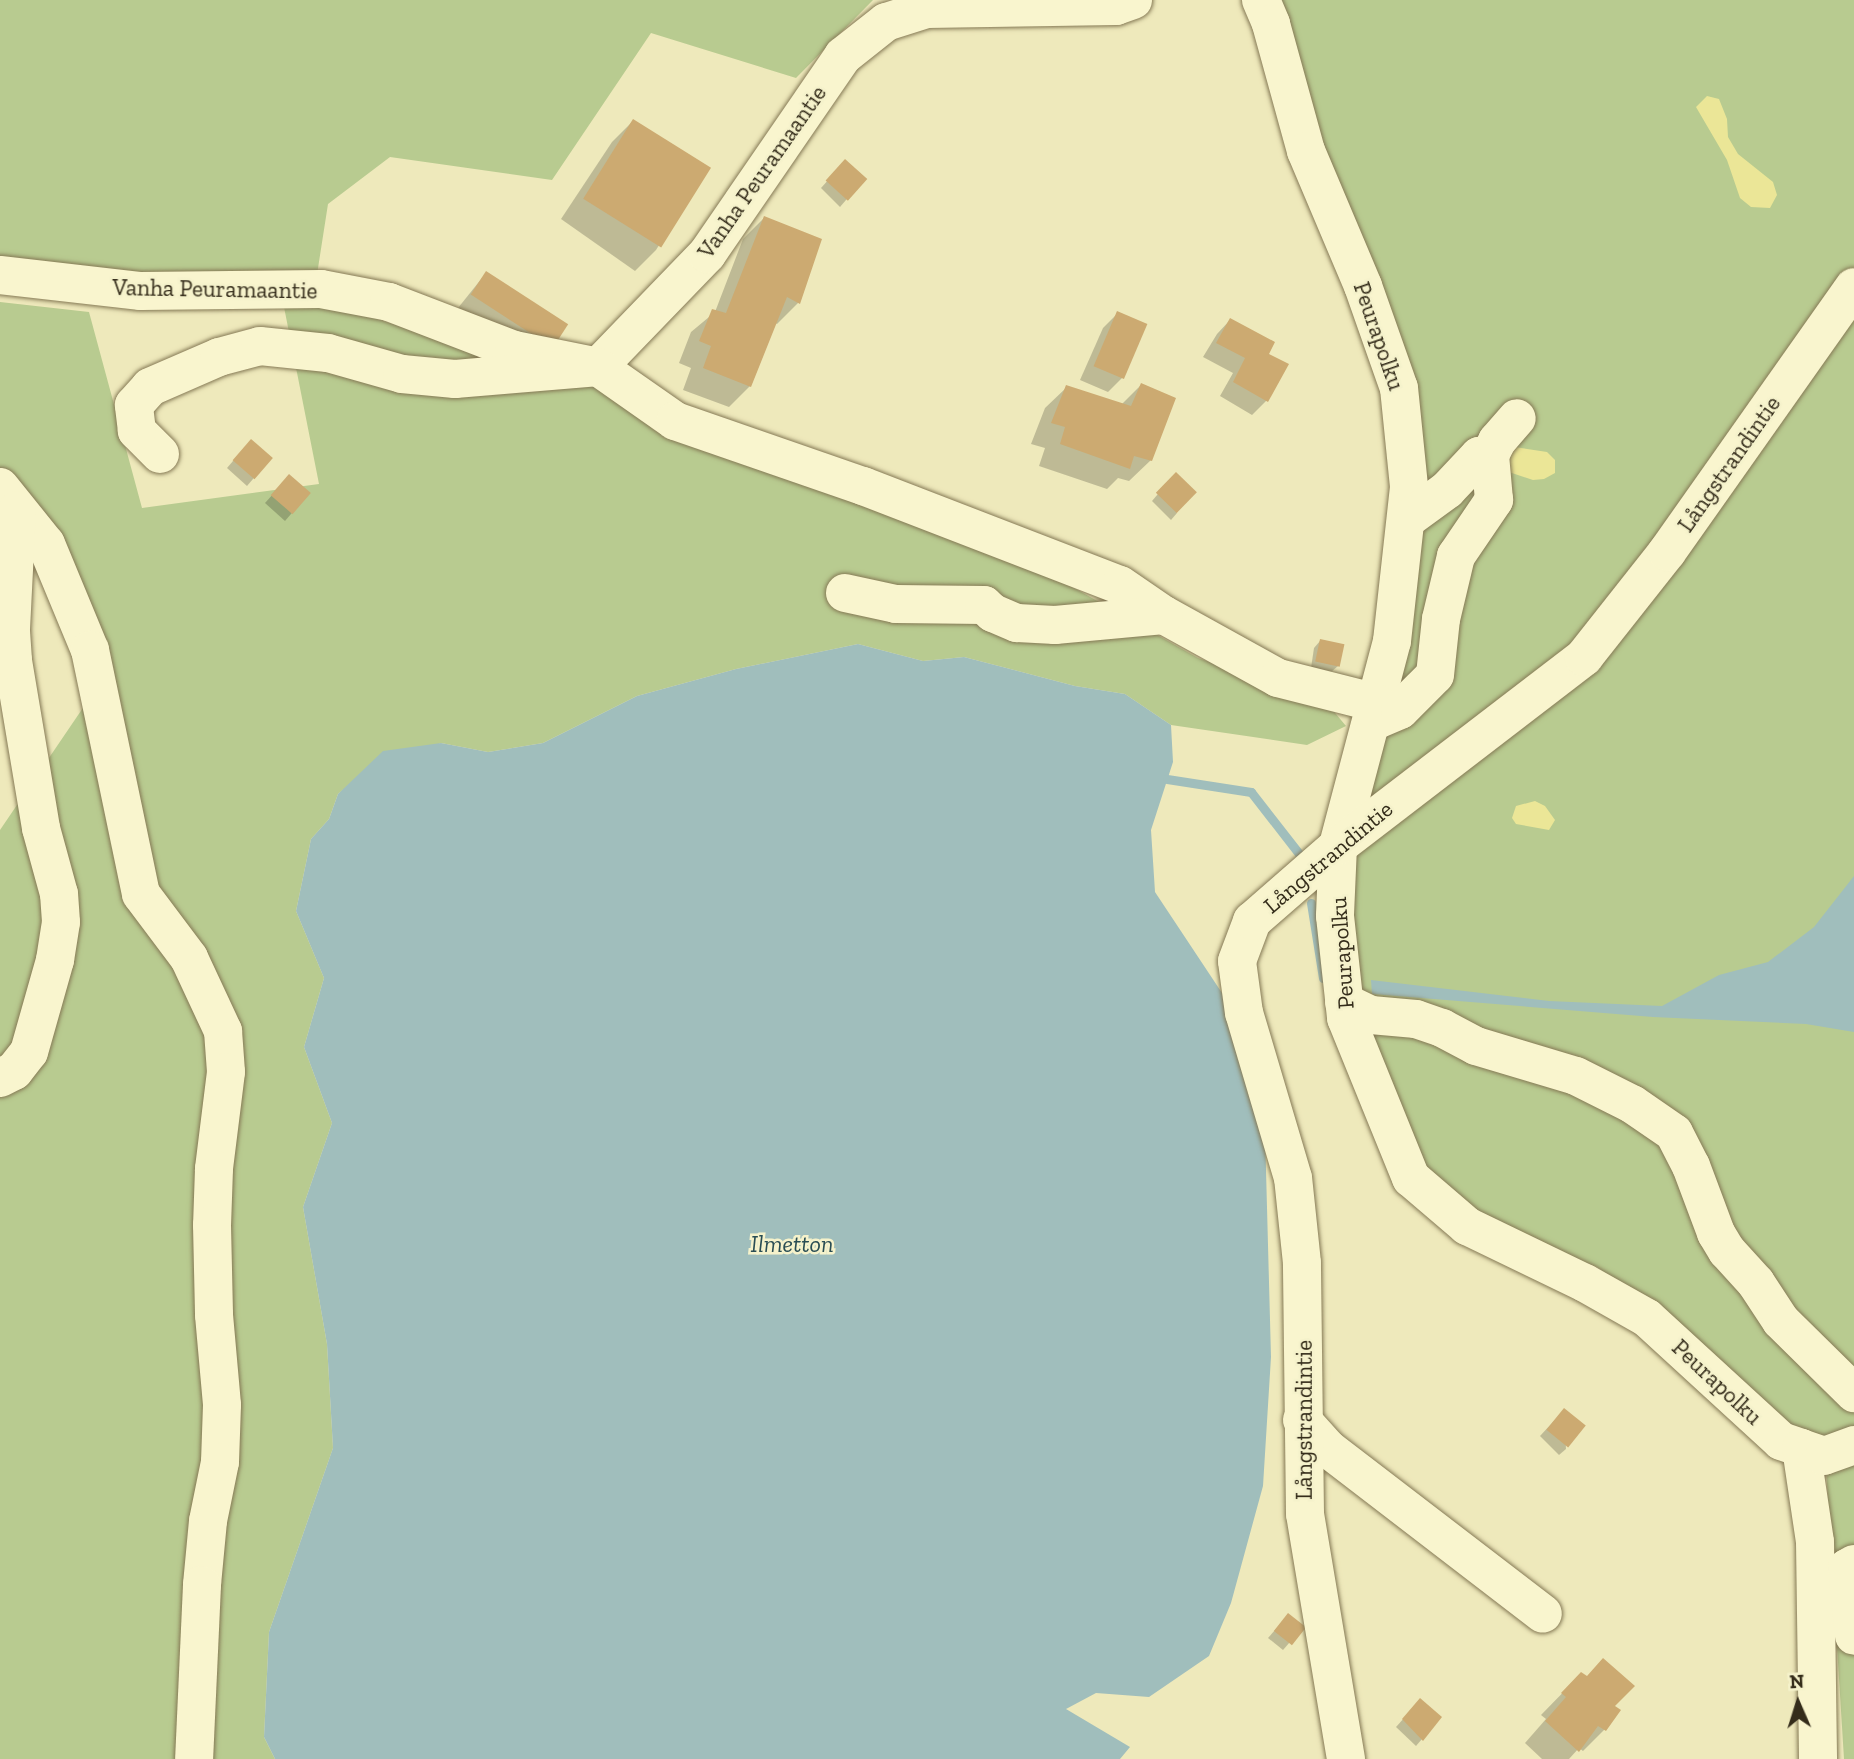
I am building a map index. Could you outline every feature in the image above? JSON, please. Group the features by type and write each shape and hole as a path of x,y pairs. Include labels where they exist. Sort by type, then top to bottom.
{"street":[{"name":"Vanha Peuramaantie","path":"0,275 141,291 321,289 389,302 514,350 598,368 707,254 843,56 886,22 927,9 1116,6 1133,0"},
{"name":"Peurapolku","path":"1261,0 1271,24 1306,151 1363,286 1399,388 1409,487 1392,641 1374,712 1335,916 1346,1018 1411,1178 1467,1226 1585,1283 1647,1318 1781,1441 1801,1448"},
{"name":"Långstrandintie","path":"1346,1759 1310,1557 1305,1514 1302,1263 1293,1178 1244,1013 1237,961 1252,921 1351,836 1584,657 1667,552 1854,287"},
{"path":"160,454 137,432 134,405 150,387 219,357 260,346 328,353 402,374 455,379 598,368 675,421 863,486 1120,585 1164,615 1278,678 1374,712 1400,710 1435,676 1441,619 1456,556 1494,500 1490,454 1497,440 1517,418"},
{"path":"1406,520 1447,490 1479,456 1490,454"},
{"path":"0,1077 14,1071 29,1052 55,960 61,922 58,894 41,828 13,660 8,499"},
{"path":"8,499 46,544 90,650 141,894 189,958 223,1031 226,1072 214,1169 212,1225 214,1315 222,1405 220,1451 208,1521 202,1585 194,1759"},
{"path":"845,593 896,604 984,605 993,613 1017,623 1055,625 1164,615"},
{"path":"1351,836 1359,846 1353,918 1359,969 1379,1015"},
{"path":"1344,1002 1371,1015 1416,1019 1442,1028 1476,1046 1576,1076 1632,1104 1674,1133 1691,1166 1716,1233 1727,1251 1756,1283 1781,1321 1854,1393"},
{"path":"1302,1420 1327,1448 1543,1614"},
{"path":"1819,1758 1815,1542 1801,1448 1824,1456 1851,1447"},
{"path":"1854,1564 1847,1568 1854,1636"}],"green space":[{"path":"0,0 873,0 796,78 651,33 552,180 390,157 328,204 316,281 0,265"},
{"path":"1276,0 1854,0 1854,1759 1844,1759 1826,1468 1781,1421 1680,1328 1597,1267 1530,1241 1486,1219 1426,1167 1402,1123 1349,963 1346,862 1423,528 1332,184"},
{"path":"0,302 89,312 142,508 319,484 284,307 335,305 466,348 604,382 654,430 767,461 1069,585 1198,658 1326,702 1346,726 1307,745 1171,725 1125,694 1075,686 964,657 923,661 858,644 736,669 637,696 543,743 488,752 441,743 353,781 338,794 329,819 311,839 296,911 324,978 304,1047 332,1123 303,1207 327,1344 333,1448 269,1632 264,1737 275,1759 0,1759 0,830 108,671 0,473"}],"sand":[{"path":"1707,96 1719,99 1727,119 1728,137 1738,154 1773,182 1777,195 1770,208 1751,207 1740,198 1727,160 1696,107"},
{"path":"1515,447 1547,452 1555,460 1555,473 1544,479 1533,480 1506,471 1500,453"},
{"path":"1535,801 1545,806 1555,820 1549,830 1516,824 1512,818 1516,806"}],"water":[{"name":"Ilmetton","path":"858,644 923,661 964,657 1075,686 1125,694 1171,725 1173,762 1151,830 1155,892 1222,993 1265,1132 1271,1357 1263,1486 1231,1603 1209,1656 1149,1697 1096,1693 1066,1709 1130,1747 1120,1759 275,1759 264,1737 269,1632 333,1448 327,1344 303,1207 332,1123 304,1047 324,978 296,911 311,839 329,819 338,794 383,751 441,743 488,752 543,743 637,696 736,669"},
{"path":"1854,876 1854,1032 1806,1024 1653,1017 1372,994 1371,980 1549,1001 1662,1006 1719,975 1768,962 1814,927"}],"building":[{"path":"633,119 711,168 661,247 583,199"},
{"path":"845,159 867,179 848,201 826,181"},
{"path":"764,216 822,239 800,304 787,297 751,387 703,368 711,346 699,341 712,309 726,313"},
{"path":"486,271 568,324 553,348 471,294"},
{"path":"1117,311 1147,324 1124,379 1094,366"},
{"path":"1230,318 1275,342 1269,354 1289,364 1268,402 1233,382 1245,358 1216,343"},
{"path":"1141,383 1176,398 1152,461 1134,456 1130,469 1060,444 1065,427 1051,423 1066,385 1131,406"},
{"path":"251,439 273,458 255,479 233,460"},
{"path":"1176,472 1197,492 1177,513 1156,493"},
{"path":"289,474 311,493 293,514 271,495"},
{"path":"1320,639 1344,644 1340,667 1315,661"},
{"path":"1564,1408 1586,1426 1568,1447 1546,1430"},
{"path":"1288,1613 1306,1627 1292,1645 1274,1631"},
{"path":"1603,1658 1635,1686 1615,1706 1621,1710 1606,1731 1598,1726 1579,1752 1545,1721 1566,1697 1561,1693 1581,1672 1587,1676"},
{"path":"1420,1698 1442,1717 1423,1741 1402,1719"}],"waterway":[{"path":"1167,779 1251,792 1304,860"},
{"path":"1311,903 1323,978"}]}
